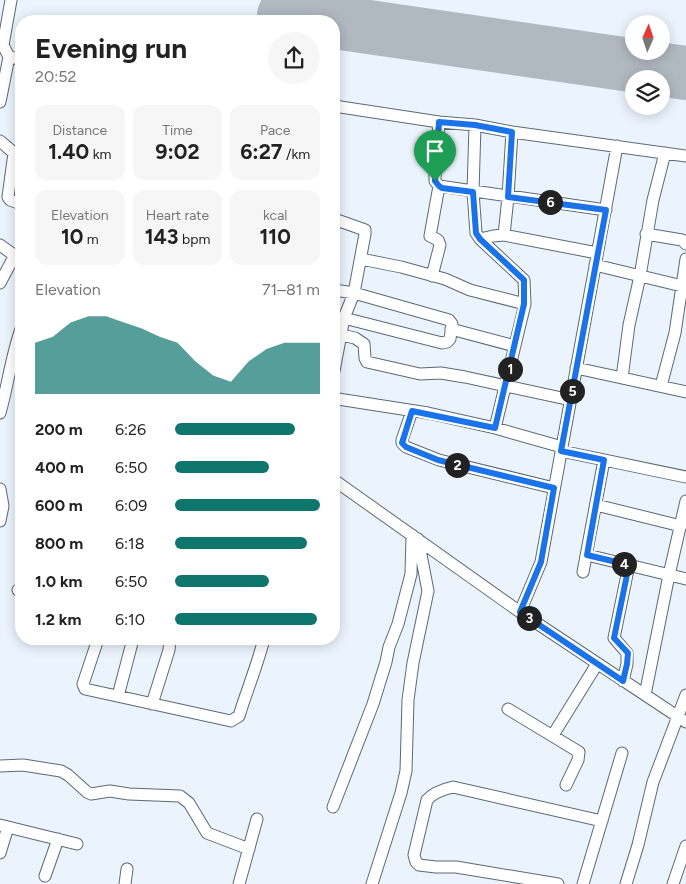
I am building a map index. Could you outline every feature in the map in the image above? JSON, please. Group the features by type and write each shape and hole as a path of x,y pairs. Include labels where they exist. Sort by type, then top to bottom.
{"street":[{"path":"0,102 9,57 3,45 11,0"},
{"path":"9,57 15,58"},
{"path":"340,107 686,156"},
{"path":"439,122 434,175 435,181 439,186 606,210"},
{"path":"475,125 473,192 476,233 524,280 524,304 495,428"},
{"path":"504,235 512,132"},
{"path":"0,141 15,151"},
{"path":"520,612 541,562 617,146"},
{"path":"622,378 646,234 664,153"},
{"path":"15,166 8,197 15,202"},
{"path":"432,276 440,245 438,240 430,236 439,186"},
{"path":"340,221 365,230 354,293 344,318 340,340"},
{"path":"646,234 682,240 686,244"},
{"path":"480,239 504,235 598,253"},
{"path":"0,245 15,255"},
{"path":"361,259 401,267 470,290 524,304"},
{"path":"661,386 675,334 684,287 686,259"},
{"path":"0,283 15,261"},
{"path":"595,266 684,287"},
{"path":"340,291 354,293 449,320 452,324 449,341 442,343 344,318"},
{"path":"451,328 515,346"},
{"path":"341,335 355,338 364,344 365,358 368,362 420,374 441,373 465,377 570,400"},
{"path":"0,413 7,387 10,361 15,346"},
{"path":"576,368 686,392"},
{"path":"340,399 412,411 495,428 604,460 686,477"},
{"path":"412,411 402,440 406,447 438,460 554,488"},
{"path":"583,572 604,460"},
{"path":"340,484 520,612 682,719"},
{"path":"0,489 3,506 0,521"},
{"path":"645,695 686,501"},
{"path":"596,505 681,526"},
{"path":"333,807 373,704 389,647 398,624 411,574 415,537"},
{"path":"372,884 402,793 406,771 408,700 413,663 428,591 415,537"},
{"path":"587,555 686,579"},
{"path":"623,681 628,653 614,638 629,565"},
{"path":"96,645 83,687 231,721 239,716 262,645"},
{"path":"118,696 131,645"},
{"path":"152,704 169,645"},
{"path":"553,735 597,664"},
{"path":"626,884 653,782 682,719 686,695"},
{"path":"508,709 553,735 579,753 578,760 566,785"},
{"path":"583,884 622,753"},
{"path":"0,766 23,765 61,771 91,794 110,791 129,794 180,796 189,803 207,833 249,849"},
{"path":"558,884 494,879 456,867 420,865 416,862 414,855 427,800 430,796 444,789 453,787 602,821"},
{"path":"239,884 257,819"},
{"path":"0,853 4,826 77,844"},
{"path":"46,876 58,839"},
{"path":"672,884 682,873 686,846"},
{"path":"125,884 127,869"}],"runway":[{"path":"340,23 686,73"}],"route":[{"path":"439,122 475,125 512,132 508,197 606,210 561,451 604,460 587,555 629,565 614,638 628,653 623,681 520,612 541,562 554,488 438,460 406,447 402,443 412,411 495,428 524,304 524,280 476,233 473,192 442,188 435,181 439,122"}]}
